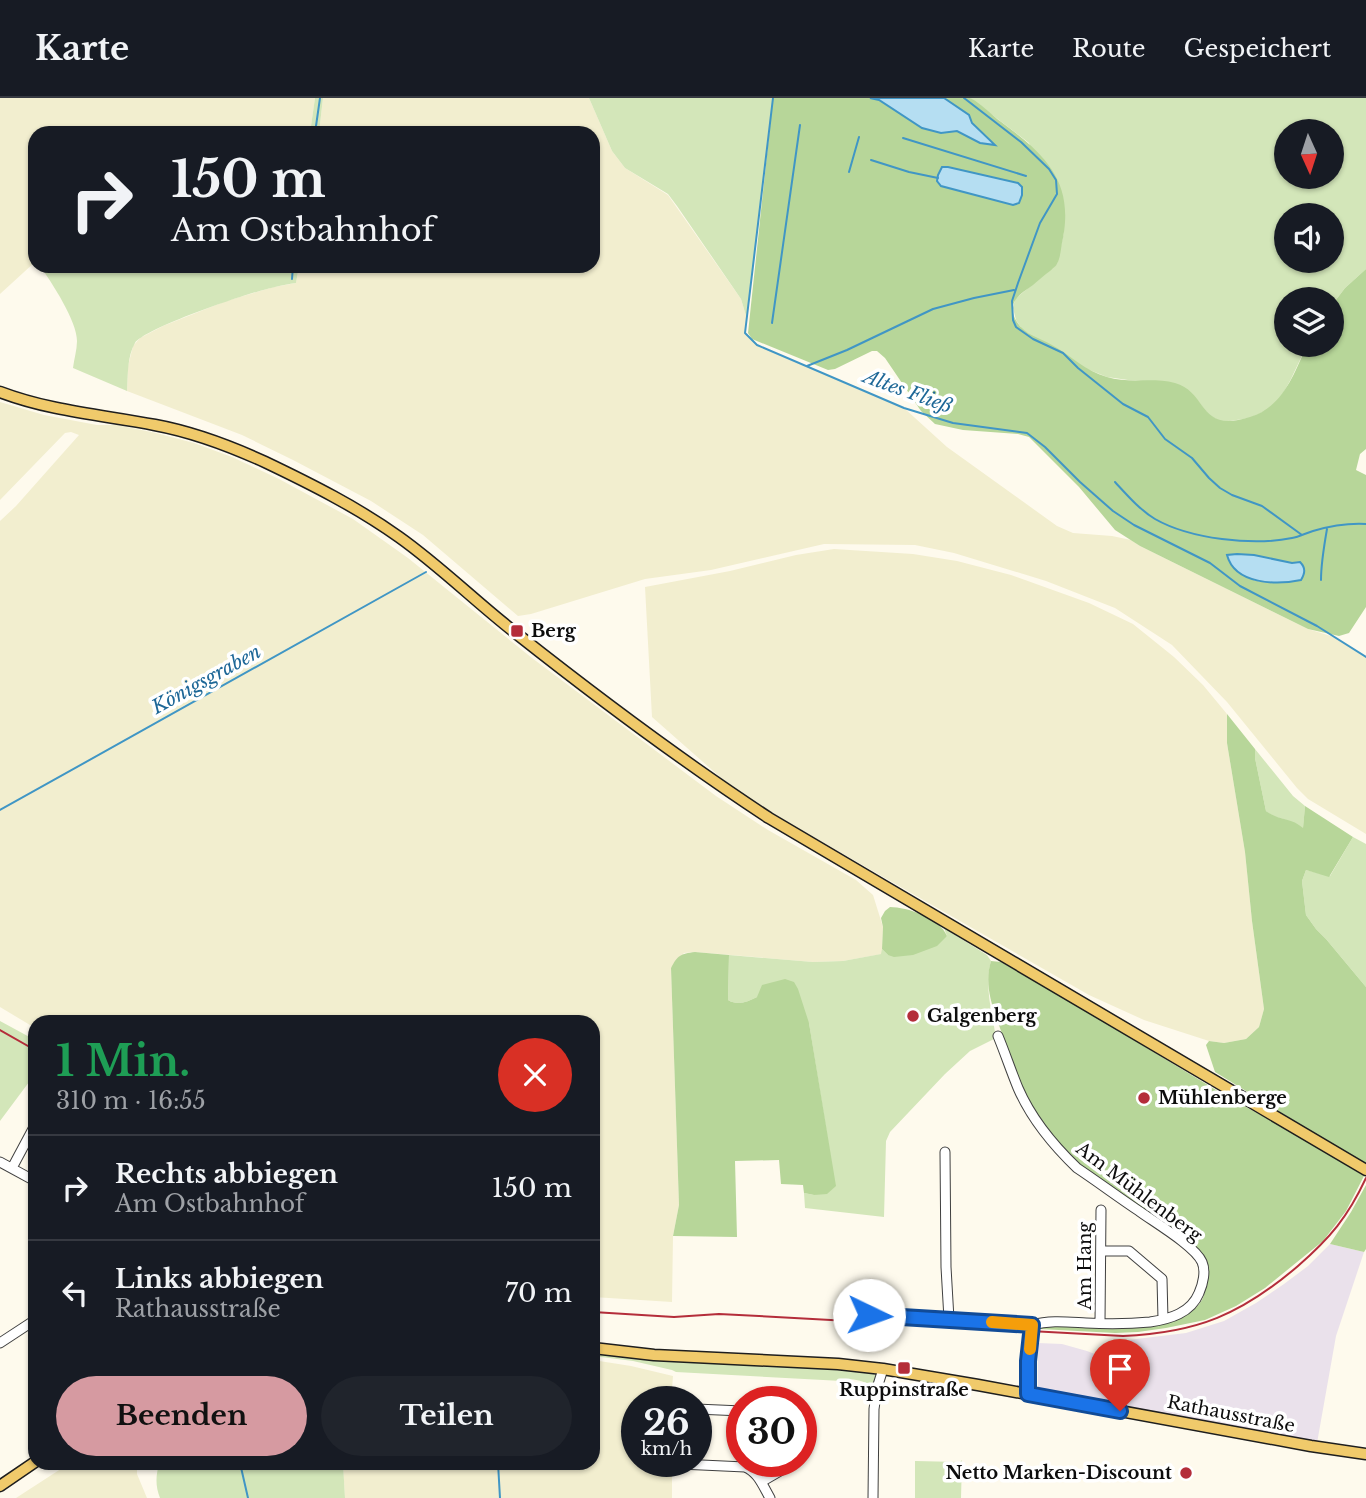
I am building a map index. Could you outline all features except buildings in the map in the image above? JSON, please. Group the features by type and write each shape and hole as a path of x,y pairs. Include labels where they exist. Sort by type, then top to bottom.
{"main road":[{"path":"0,392 63,410 158,425 197,435 234,448 324,491 384,526 509,628 735,796 1366,1170"},
{"name":"Rathausstraße","path":"600,1349 654,1355 838,1364 883,1369 1366,1454"},
{"path":"0,1486 28,1467"}],"street":[{"name":"Am Mühlenberg","path":"869,1315 1032,1325 1050,1321 1141,1323 1163,1320 1186,1311 1198,1295 1203,1277 1202,1261 1197,1254 1065,1157 1030,1110 1018,1088 998,1036"},
{"path":"12,1168 28,1138"},
{"path":"945,1152 949,1320"},
{"path":"0,1162 28,1177"},
{"name":"Am Hang","path":"1100,1323 1101,1210"},
{"path":"1101,1251 1129,1251 1162,1279 1163,1320"},
{"path":"0,1343 28,1325"},
{"path":"1028,1394 1032,1325"},
{"path":"873,1498 874,1409 883,1369"},
{"path":"712,1465 751,1469 770,1498"},
{"path":"761,1482 770,1477"}],"shaded area":[{"path":"0,98 315,98 311,126 28,126 28,268 0,294"},
{"path":"323,98 589,98 612,151 625,168 668,195 741,299 747,319 745,333 757,345 904,408 947,447 1057,526 1073,533 1131,540 1308,629 1334,637 1366,657 1366,834 1308,799 1227,702 1172,645 1115,608 1046,581 954,553 915,545 824,544 711,570 645,579 518,616 423,535 371,501 242,435 127,391 128,366 133,346 140,338 226,301 296,283 298,273 600,273 600,126 320,126"},
{"path":"0,402 44,415 156,433 232,457 353,519 408,558 532,658 716,796 768,830 856,880 873,895 883,927 882,954 843,961 813,962 695,952 684,953 671,968 679,1205 673,1236 672,1302 600,1297 600,1015 28,1015 28,1024 0,1007 0,521 79,435 65,433 0,500"},
{"path":"834,549 913,554 957,561 1011,575 1089,603 1133,624 1203,685 1227,714 1227,743 1245,852 1264,1009 1259,1027 1246,1039 1224,1043 1209,1041 1144,1020 1089,995 782,819 728,784 652,717 645,587"},
{"path":"1330,1244 1364,1252 1336,1336 1317,1443 1156,1415 1038,1390 1038,1343 1062,1344 1125,1366 1128,1340 1186,1333 1224,1321 1284,1284 1308,1266"},
{"path":"600,1361 673,1376 672,1386 621,1386 621,1477 672,1477 672,1498 345,1498 343,1470 600,1470"},
{"path":"59,1470 137,1470 147,1498 16,1498"}],"green space":[{"path":"315,98 323,98 320,126 311,126"},
{"path":"589,98 773,98 747,319 741,299 668,194 625,168 612,151"},
{"path":"773,98 870,98 879,100 922,128 941,133 957,131 980,143 994,145 971,123 969,115 944,98 970,98 977,102 1030,144 1042,157 1052,169 1064,199 1063,238 1057,265 1015,300 1012,310 1020,326 1099,374 1124,380 1167,381 1186,388 1212,416 1221,420 1233,421 1250,417 1271,406 1286,388 1302,357 1344,357 1344,289 1366,269 1366,449 1360,454 1356,470 1366,475 1366,607 1349,633 1339,636 1308,629 1140,546 1115,530 1079,487 1029,437 963,430 935,424 921,411 885,358 877,351 828,370 752,339 748,333","holes":["1227,555 1254,555 1292,563 1300,562 1301,580 1269,583 1251,579 1241,572"]},
{"path":"970,98 1366,98 1366,269 1344,289 1344,287 1274,287 1274,357 1301,357 1281,397 1269,409 1250,418 1223,422 1210,416 1187,390 1166,382 1107,377 1082,367 1053,346 1022,329 1013,308 1015,299 1057,264 1064,232 1029,143"},
{"path":"45,273 298,273 296,283 223,303 143,336 135,343 131,354 127,391 73,368 76,333"},
{"path":"1227,714 1255,749 1266,811 1303,828 1305,806 1353,837 1329,877 1306,870 1302,881 1306,915 1366,987 1366,1165 1215,1072 1206,1045 1209,1041 1224,1043 1246,1039 1259,1027 1264,1009 1245,852 1227,743"},
{"path":"1255,749 1293,796 1305,806 1303,829 1266,811"},
{"path":"1353,837 1366,844 1366,987 1306,915 1302,881 1306,870 1330,876"},
{"path":"890,907 905,909 930,919 938,924 947,936 937,946 913,955 888,955 882,949 881,918"},
{"path":"944,928 987,955 991,961 988,989 996,1038 970,1051 890,1132 886,1141 884,1217 805,1208 804,1193 814,1195 835,1185 809,1023 757,997 739,1003 728,1000 729,955 813,962 843,961 881,954 882,949 888,955 947,936"},
{"path":"695,952 729,955 728,1000 735,1003 757,997 762,985 785,979 794,982 809,1023 836,1186 827,1194 804,1193 803,1185 781,1184 779,1160 735,1161 737,1237 673,1236 679,1205 671,968 680,956"},
{"path":"991,961 1001,962 1081,1008 1364,1176 1346,1211 1323,1241 1265,1288 1236,1306 1205,1320 1138,1332 1040,1329 1045,1325 1130,1327 1174,1320 1191,1312 1202,1300 1206,1286 1205,1262 1078,1165 1038,1117 1018,1081 992,1003 988,982"},
{"path":"0,1021 28,1036 28,1083 0,1121"},
{"path":"1366,1185 1366,1249 1364,1252 1330,1244 1351,1212"},
{"path":"600,1353 673,1361 862,1371 873,1373 877,1377 873,1384 850,1379 842,1381 676,1372 633,1361 600,1357"},
{"path":"962,1460 961,1498 915,1498 915,1461"},
{"path":"158,1470 343,1470 345,1498 160,1498"}],"water":[{"path":"870,98 944,98 969,115 972,123 995,145 980,143 957,131 941,133 922,128 879,100"},
{"path":"942,167 1018,183 1022,187 1019,203 1013,205 941,186 937,181"},
{"path":"1227,555 1300,562 1304,568 1303,575 1301,580 1258,581 1231,565"}],"waterway":[{"path":"316,126 320,98"},
{"name":"Altes Fließ","path":"773,98 745,333 757,345 904,408 953,423 1027,433 1113,511 1134,525 1210,563 1240,586 1317,626 1366,657"},
{"path":"964,98 1021,142 1049,169 1056,180 1057,194 1040,223 1012,301 1016,327 1033,339 1063,353 1123,404 1148,417 1165,439 1192,458 1220,488 1262,506 1302,535"},
{"path":"772,323 800,125"},
{"path":"849,172 859,137"},
{"path":"903,138 1026,176"},
{"path":"871,160 938,178"},
{"path":"292,273 292,279"},
{"path":"807,366 933,309 1014,290"},
{"path":"1115,482 1155,519 1203,536 1241,541 1276,540 1332,526 1366,524"},
{"path":"1321,580 1327,529"},
{"name":"Königsgraben","path":"0,810 426,572"},
{"path":"242,1470 248,1498"},
{"path":"498,1470 500,1498"}],"railway":[{"path":"0,1030 28,1046"},
{"path":"600,1312 674,1317 719,1314 1123,1336 1174,1331 1217,1318 1277,1283 1329,1236 1345,1216 1366,1178"}],"slow traffic":[{"path":"992,1322 1032,1325 1030,1349"}],"place":[{"name":"Berg","path":"517,631"},
{"name":"Galgenberg","path":"913,1016"},
{"name":"Mühlenberge","path":"1144,1098"},
{"name":"Ruppinstraße","path":"904,1368"},
{"name":"Netto Marken-Discount","path":"1186,1473"}],"route":[{"path":"869,1315 1032,1325 1028,1394 1120,1411"}]}
